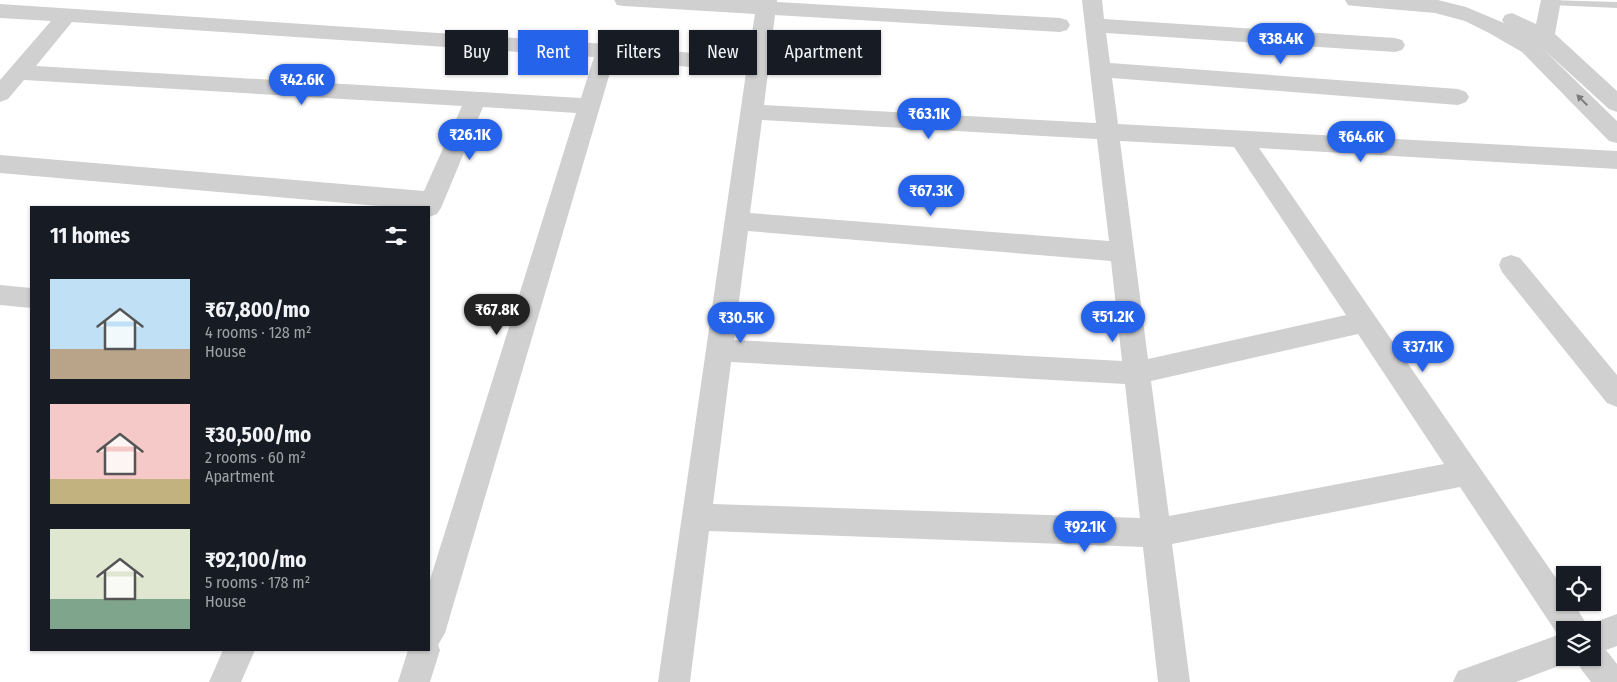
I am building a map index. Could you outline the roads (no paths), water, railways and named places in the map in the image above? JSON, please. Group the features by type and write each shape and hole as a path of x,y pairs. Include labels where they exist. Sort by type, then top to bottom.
{"street":[{"path":"624,0 767,4 1060,25"},
{"path":"1355,0 1435,6 1457,11 1513,36 1537,42 1617,104"},
{"path":"1462,0 1528,27 1537,42 1617,134"},
{"path":"1537,42 1551,1"},
{"path":"674,682 767,4"},
{"path":"0,11 598,50"},
{"path":"1174,682 1093,13 1396,44"},
{"path":"0,94 67,15"},
{"path":"679,59 758,67"},
{"path":"1100,70 1458,97"},
{"path":"18,72 588,106"},
{"path":"430,630 598,75"},
{"path":"0,164 430,205 476,98"},
{"path":"752,112 1617,160"},
{"path":"1240,138 1567,621"},
{"path":"737,221 1122,252"},
{"path":"1511,265 1617,395"},
{"path":"719,350 1137,373 1364,322"},
{"path":"696,517 1156,533 1465,472"},
{"path":"1601,636 1617,630"},
{"path":"225,682 239,651"},
{"path":"414,682 424,651"},
{"path":"1469,682 1556,652"},
{"path":"1598,666 1611,682"}],"lane":[{"path":"1551,1 1617,5"}]}
